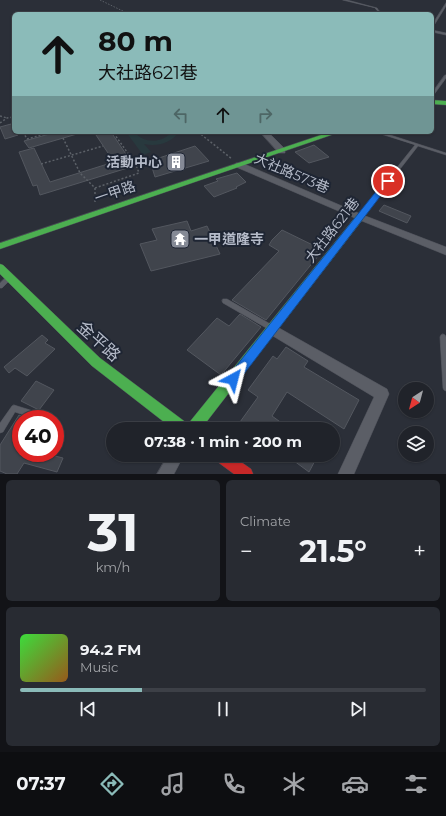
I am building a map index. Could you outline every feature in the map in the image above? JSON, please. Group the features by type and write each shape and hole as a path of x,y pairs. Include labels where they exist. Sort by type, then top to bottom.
{"street":[{"path":"434,102 446,103"},
{"path":"266,134 282,151"},
{"name":"一甲路","path":"0,246 332,134"},
{"name":"大社路573巷","path":"239,166 360,217 446,251"},
{"name":"大社路621巷","path":"199,422 360,217"},
{"name":"金平路","path":"0,268 96,362 175,422"},
{"path":"272,329 382,394 346,474"},
{"path":"165,474 172,462"},
{"path":"230,462 246,474"}],"lane":[{"path":"344,0 371,5 381,12"},
{"path":"434,22 446,4"},
{"path":"434,31 446,34"},
{"path":"434,92 446,76"},
{"path":"384,134 446,154"},
{"name":"大社路621巷","path":"360,217 417,145"},
{"path":"0,286 10,278"},
{"path":"225,301 272,329"},
{"path":"443,337 446,388"},
{"path":"0,429 12,411"}],"path":[{"path":"100,0 124,12"},
{"path":"0,116 7,118 12,117"},
{"path":"0,123 7,118"},
{"path":"24,134 26,139 45,134"},
{"path":"95,188 139,173 136,164 114,134"},
{"path":"200,134 239,166"},
{"path":"63,138 80,172 95,188 94,204 99,212"},
{"path":"41,164 103,146"}],"shaded area":[{"path":"127,134 136,134 143,139 154,141 165,138 170,134 178,134 172,139 163,143 154,145 144,144 151,152 143,155"}],"building":[{"path":"11,124 12,134 18,135 5,139 0,127"},
{"path":"50,134 77,134 29,148 24,141"},
{"path":"95,134 112,134 134,166 40,195 37,185 33,186 19,152 34,148 50,182 114,162"},
{"path":"314,145 329,157 309,163 295,152"},
{"name":"活動中心","path":"195,146 209,161 155,177 150,161"},
{"path":"237,173 246,182 236,187 237,188 214,197 204,186 218,181 216,179"},
{"path":"384,205 411,216 407,223 379,211"},
{"path":"187,221 191,231 207,226 220,254 151,271 140,244 157,240 152,229"},
{"path":"282,230 323,250 266,320 232,300 279,251 269,245"},
{"path":"240,314 261,327 221,375 187,350 217,318 229,326"},
{"path":"42,335 48,340 45,343 55,349 27,376 15,368 9,373 4,367"},
{"path":"286,347 308,361 304,367 359,400 344,429 340,426 340,422 333,422 287,392 272,416 280,422 240,422 258,397 248,390 273,356 277,359"},
{"path":"36,381 54,390 39,410 21,401"},
{"path":"12,426 12,462 61,462 57,472 24,463 17,474 7,474 0,471 0,445"},
{"path":"295,462 314,462 309,472"}],"traffic: fast":[{"path":"434,102 446,103"},
{"path":"0,246 331,134"},
{"path":"199,422 360,217"},
{"path":"0,268 96,362 175,422"}],"traffic: jam":[{"path":"230,462 246,474"}],"place":[{"name":"活動中心","path":"176,162"},
{"name":"一甲道隆寺","path":"180,239"}],"route":[{"path":"233,379 388,181"}]}
